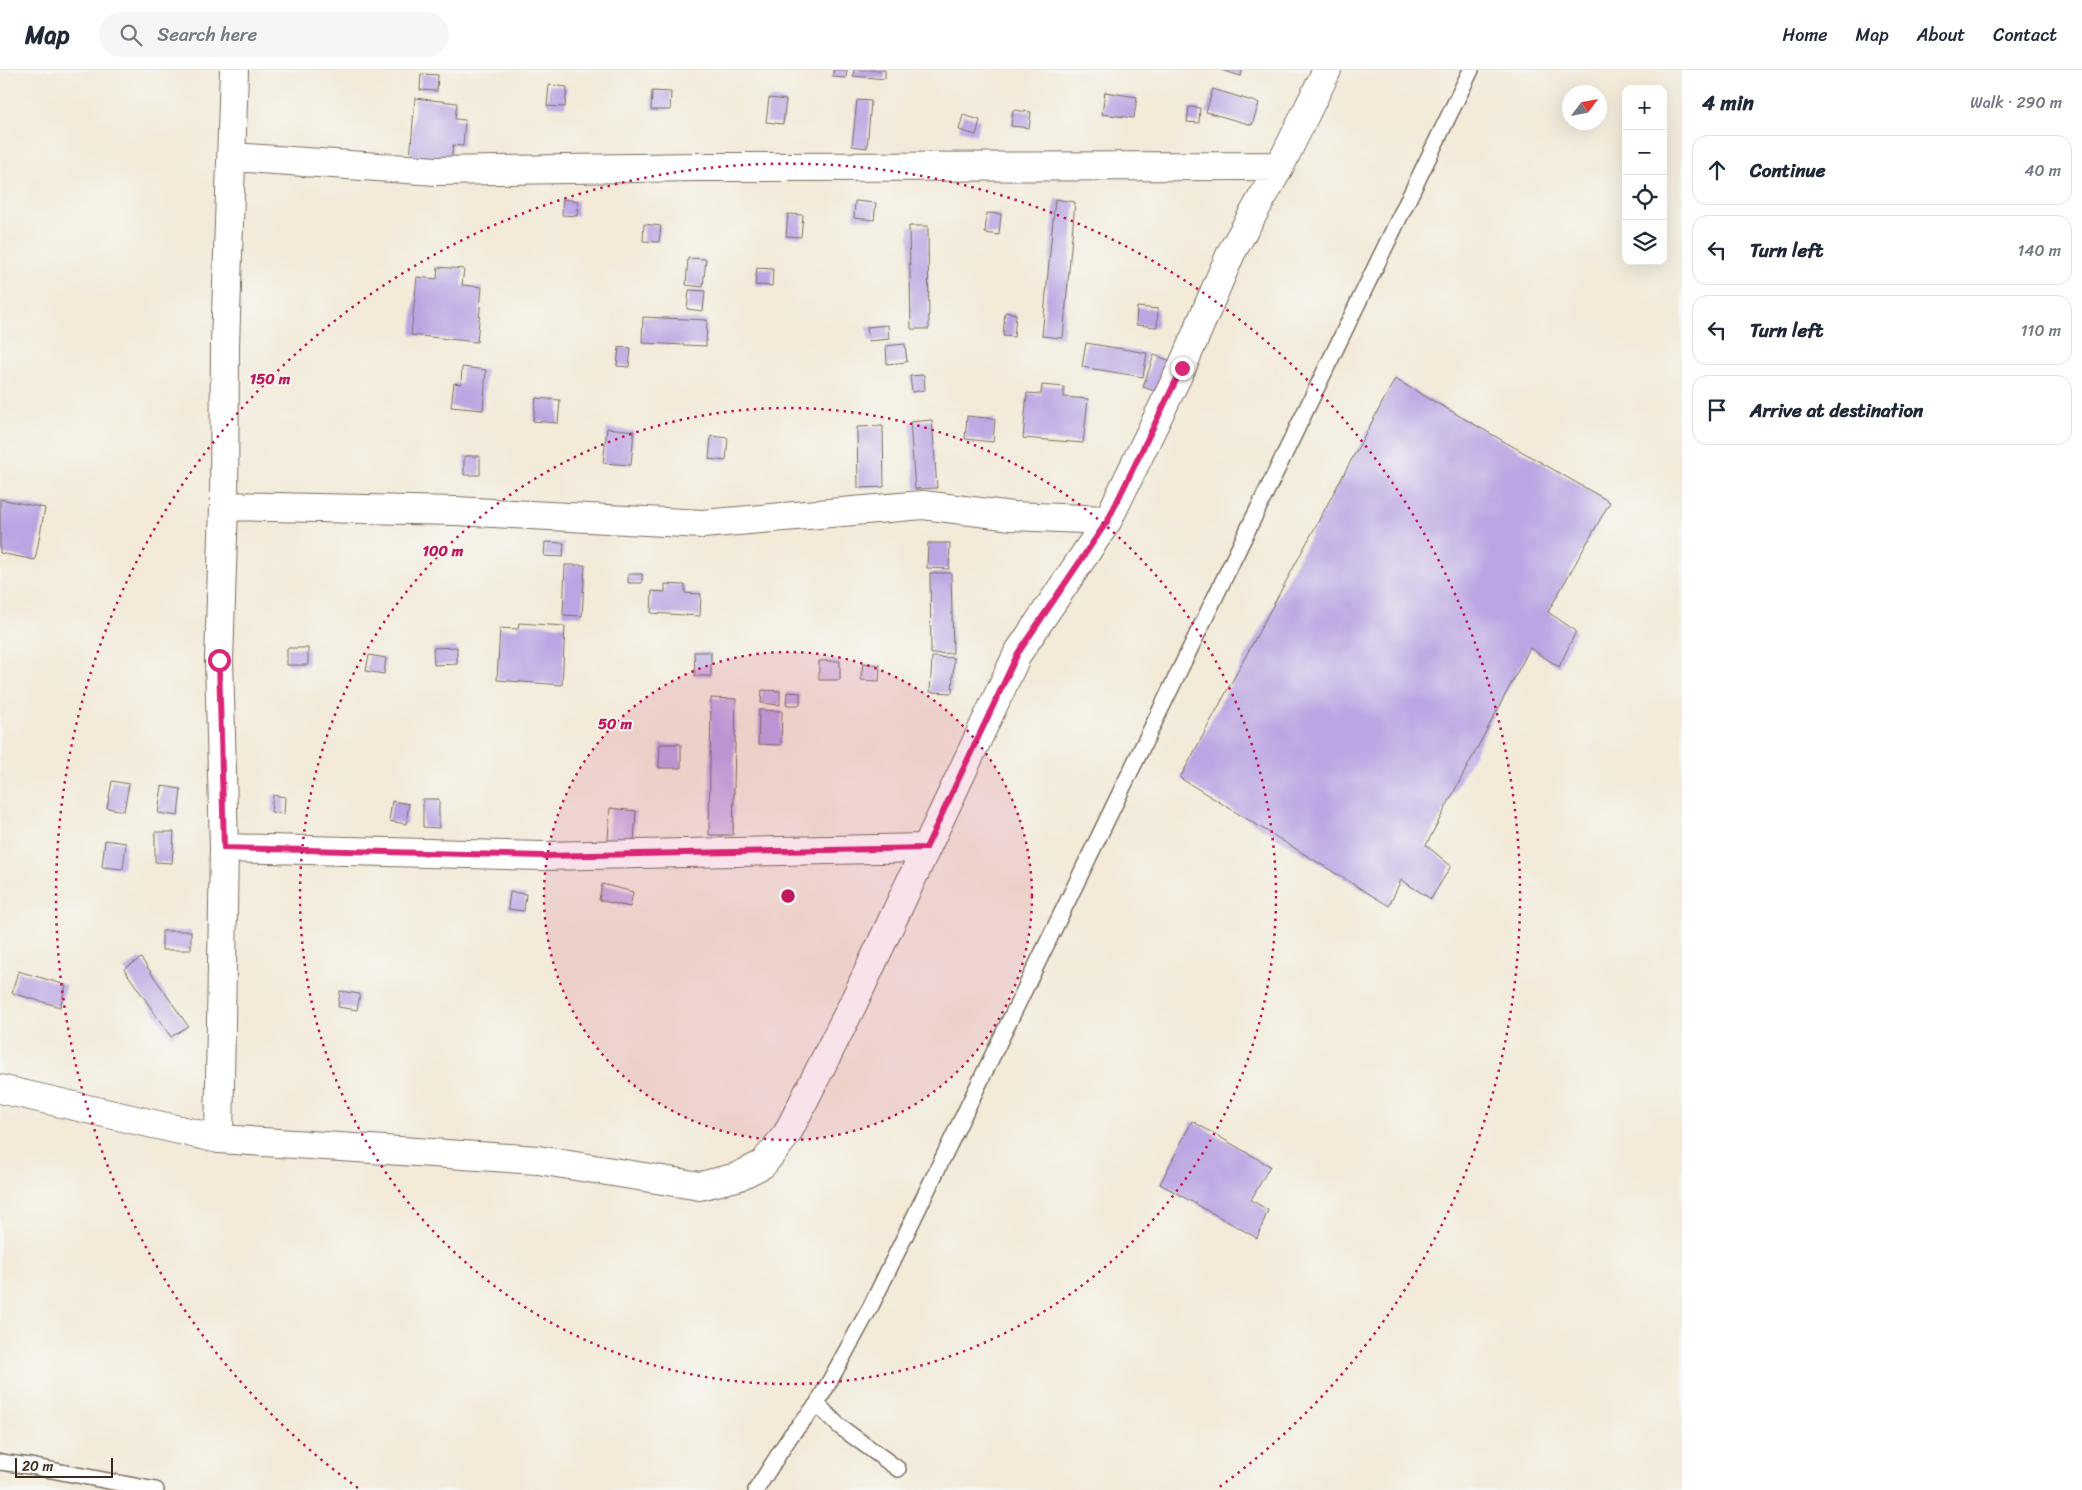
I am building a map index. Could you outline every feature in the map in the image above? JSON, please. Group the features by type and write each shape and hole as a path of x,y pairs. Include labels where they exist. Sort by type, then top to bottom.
{"street":[{"path":"219,1139 224,848 219,660 224,506 225,346 234,70"},
{"path":"0,1089 219,1139 538,1160 700,1186 737,1177 763,1164 787,1134 852,1006 1018,653 1108,520 1182,368 1231,253 1280,166 1327,70"},
{"path":"232,157 436,171 698,167 1280,166"},
{"path":"224,506 456,511 703,524 923,505 1012,516 1108,520"},
{"path":"224,848 544,856 926,848"}],"lane":[{"path":"756,1490 791,1434 817,1404 872,1306 1471,70"},
{"path":"817,1404 839,1426 898,1469"},
{"path":"0,1450 30,1466"},
{"path":"0,1462 156,1490"}],"building":[{"path":"833,70 847,70 846,78 833,77"},
{"path":"854,70 885,70 885,79 853,76"},
{"path":"1221,70 1242,70 1241,76"},
{"path":"421,74 438,75 437,91 420,90"},
{"path":"549,85 567,87 565,107 547,106"},
{"path":"1213,89 1259,103 1252,125 1206,112"},
{"path":"652,91 671,92 670,110 651,110"},
{"path":"1105,92 1137,97 1134,118 1102,114"},
{"path":"415,98 457,103 455,119 465,120 463,146 453,145 451,162 410,158"},
{"path":"769,98 786,100 783,124 766,122"},
{"path":"857,100 871,101 867,148 852,146"},
{"path":"1189,107 1200,108 1199,123 1187,122"},
{"path":"1013,110 1031,112 1029,128 1011,126"},
{"path":"963,115 980,120 976,135 959,130"},
{"path":"563,199 578,201 577,216 562,215"},
{"path":"1055,199 1075,202 1063,338 1042,336"},
{"path":"855,201 876,203 874,220 854,218"},
{"path":"987,213 1001,214 999,235 985,233"},
{"path":"788,214 803,215 801,237 786,236"},
{"path":"644,224 661,226 659,242 643,241"},
{"path":"909,226 928,226 929,329 911,329"},
{"path":"688,258 706,259 703,287 686,285"},
{"path":"438,267 464,269 462,285 482,287 477,342 411,335 417,277 437,279"},
{"path":"757,268 773,269 772,286 755,285"},
{"path":"689,290 705,291 703,311 687,309"},
{"path":"1137,307 1158,309 1157,327 1136,325"},
{"path":"1005,312 1016,314 1014,337 1003,336"},
{"path":"643,317 707,320 706,346 642,343"},
{"path":"888,325 889,339 869,341 867,327"},
{"path":"1086,343 1147,353 1143,377 1082,367"},
{"path":"905,344 907,362 887,364 886,346"},
{"path":"619,347 631,348 629,367 617,366"},
{"path":"1154,355 1171,361 1160,393 1143,387"},
{"path":"462,367 486,370 483,410 451,407 454,383 461,384"},
{"path":"924,375 925,390 912,392 910,376"},
{"path":"1395,379 1610,502 1548,612 1576,631 1559,667 1530,648 1426,845 1451,866 1431,899 1401,880 1389,906 1180,778"},
{"path":"1042,385 1064,387 1064,397 1088,399 1083,443 1023,438 1027,393 1041,394"},
{"path":"536,398 560,400 558,423 533,421"},
{"path":"967,416 995,419 993,442 965,439"},
{"path":"932,420 937,488 915,489 910,422"},
{"path":"883,426 884,487 858,488 857,427"},
{"path":"607,428 634,431 631,465 603,463"},
{"path":"711,436 728,438 726,461 709,459"},
{"path":"464,456 480,456 480,475 464,475"},
{"path":"0,499 45,508 35,560 0,553"},
{"path":"545,542 564,543 563,557 544,556"},
{"path":"928,543 950,543 949,569 927,568"},
{"path":"565,565 585,565 582,616 563,615"},
{"path":"930,573 951,573 953,653 931,654"},
{"path":"628,574 642,574 642,583 628,583"},
{"path":"665,584 685,585 685,593 701,594 700,616 651,613 652,591 665,592"},
{"path":"519,623 565,626 562,685 497,680 500,628 518,629"},
{"path":"457,647 457,664 434,665 433,648"},
{"path":"287,648 308,648 308,665 287,665"},
{"path":"694,652 711,652 711,676 695,676"},
{"path":"369,655 386,658 384,674 366,671"},
{"path":"932,657 954,658 952,693 930,692"},
{"path":"819,661 840,661 840,680 819,680"},
{"path":"863,663 880,665 879,681 861,680"},
{"path":"762,690 780,691 780,705 761,703"},
{"path":"787,692 800,693 800,705 786,705"},
{"path":"711,698 736,699 733,835 709,835"},
{"path":"759,710 782,711 781,745 758,744"},
{"path":"660,744 681,744 681,768 659,768"},
{"path":"112,781 129,784 124,811 107,808"},
{"path":"162,786 181,789 178,816 158,813"},
{"path":"273,795 285,797 284,814 271,812"},
{"path":"423,799 439,799 439,828 423,827"},
{"path":"392,801 409,804 406,824 389,821"},
{"path":"610,808 636,811 634,842 608,840"},
{"path":"155,832 174,832 172,863 155,862"},
{"path":"105,840 126,843 123,869 102,867"},
{"path":"602,884 633,892 630,907 599,900"},
{"path":"510,892 526,894 524,911 508,909"},
{"path":"162,931 191,931 191,950 162,950"},
{"path":"141,958 188,1026 171,1037 124,969"},
{"path":"18,971 66,985 60,1007 12,993"},
{"path":"340,991 360,994 357,1010 338,1007"},
{"path":"1192,1121 1270,1166 1251,1200 1268,1210 1257,1238 1160,1184"}],"route":[{"path":"219,660 224,848 544,856 926,848 1018,653 1108,520 1182,368"}]}
